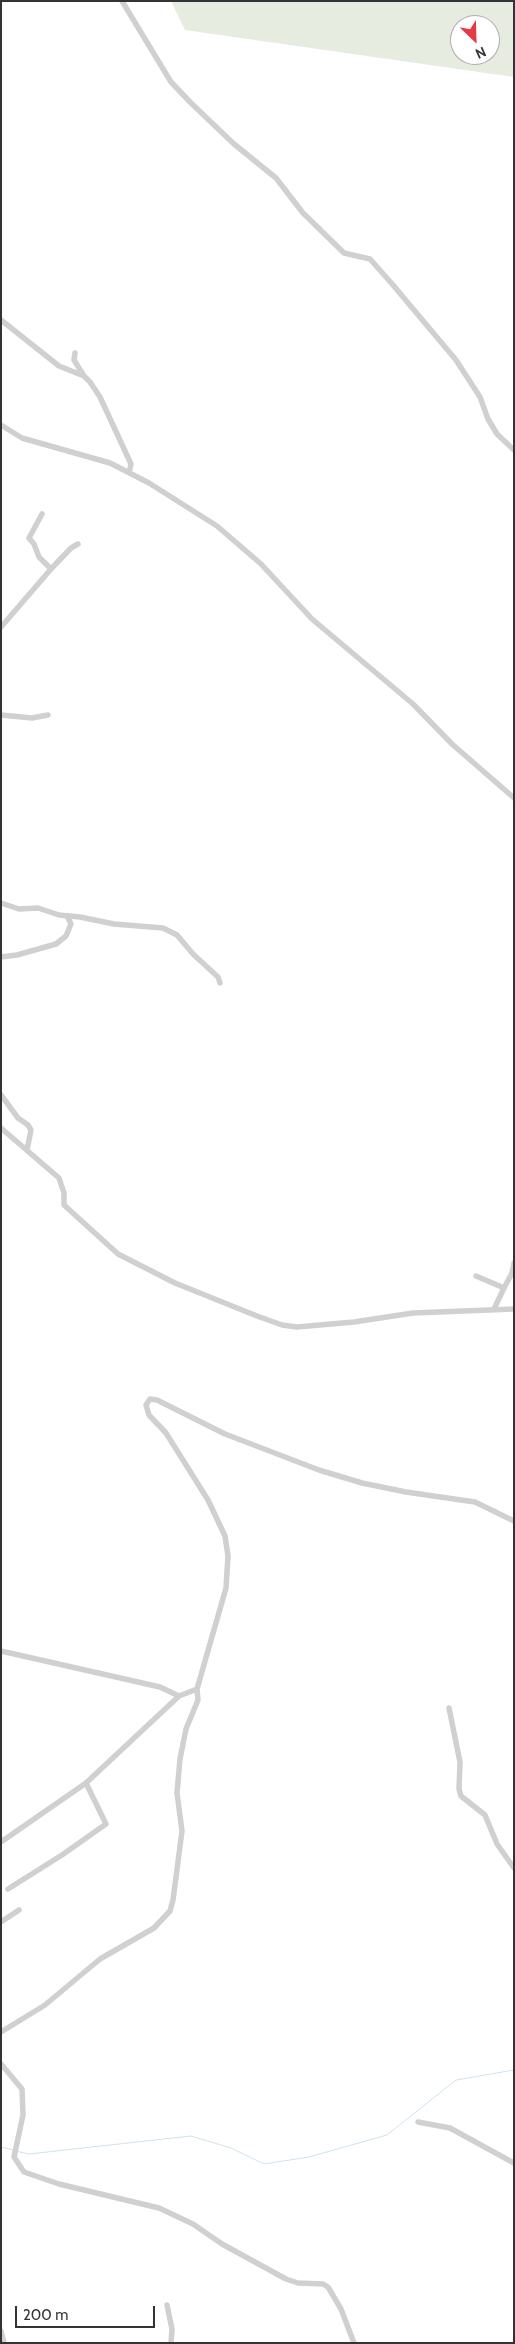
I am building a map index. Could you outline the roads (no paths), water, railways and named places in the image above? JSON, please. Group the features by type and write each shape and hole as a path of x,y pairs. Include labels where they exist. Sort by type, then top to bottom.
{"street":[{"path":"122,1 171,82 191,103 234,144 276,178 303,213 344,253 370,259 393,285 456,360 480,397 488,419 497,434 514,450"},
{"path":"1,320 59,366 84,376"},
{"path":"75,353 74,360 84,376 95,388 116,429 131,464 129,473"},
{"path":"1,424 22,438 110,463 192,509 230,535 261,564 312,619 413,704 452,744 514,798"},
{"path":"42,514 29,538 34,544 39,557 51,569"},
{"path":"1,627 51,569 71,548 78,544"},
{"path":"1,715 32,718 48,715"},
{"path":"1,903 19,909 38,908 59,915 114,924 163,928 177,935 193,954 218,977 220,982"},
{"path":"1,957 17,956 56,944 66,936 71,924 67,916"},
{"path":"1,1095 18,1118 28,1125 30,1130 27,1150"},
{"path":"1,1128 59,1178 64,1192 64,1205 124,1258 174,1283 282,1325 297,1327 354,1322 413,1313 514,1309"},
{"path":"494,1309 512,1273 514,1264"},
{"path":"476,1276 504,1288"},
{"path":"1,2032 34,2013 100,1959 154,1928 170,1911 173,1900 182,1831 177,1793 180,1758 186,1729 198,1700 197,1689 226,1588 228,1546 208,1500 194,1475 166,1432 149,1414 146,1405 150,1399 157,1400 225,1434 341,1477 430,1497 475,1502 514,1521"},
{"path":"1,1651 160,1687 179,1696"},
{"path":"1,1842 86,1783 179,1696 197,1689"},
{"path":"449,1708 460,1762 459,1789 461,1796 485,1815 497,1844 514,1868"},
{"path":"8,1890 106,1824 86,1783"},
{"path":"1,1922 19,1910"},
{"path":"1,2064 22,2089 23,2115 14,2157 24,2172 58,2184 159,2208 193,2224 222,2244 286,2279 298,2283 323,2284 328,2287 341,2309 354,2343"},
{"path":"418,2122 450,2128 514,2163"},
{"path":"167,2305 172,2329 171,2343"},
{"path":"1,2331 4,2343"}],"waterway":[{"path":"16,2151 29,2154 191,2136 231,2148 264,2164 309,2157 387,2135 456,2080 514,2070"},
{"path":"1,2147 13,2150"}]}
